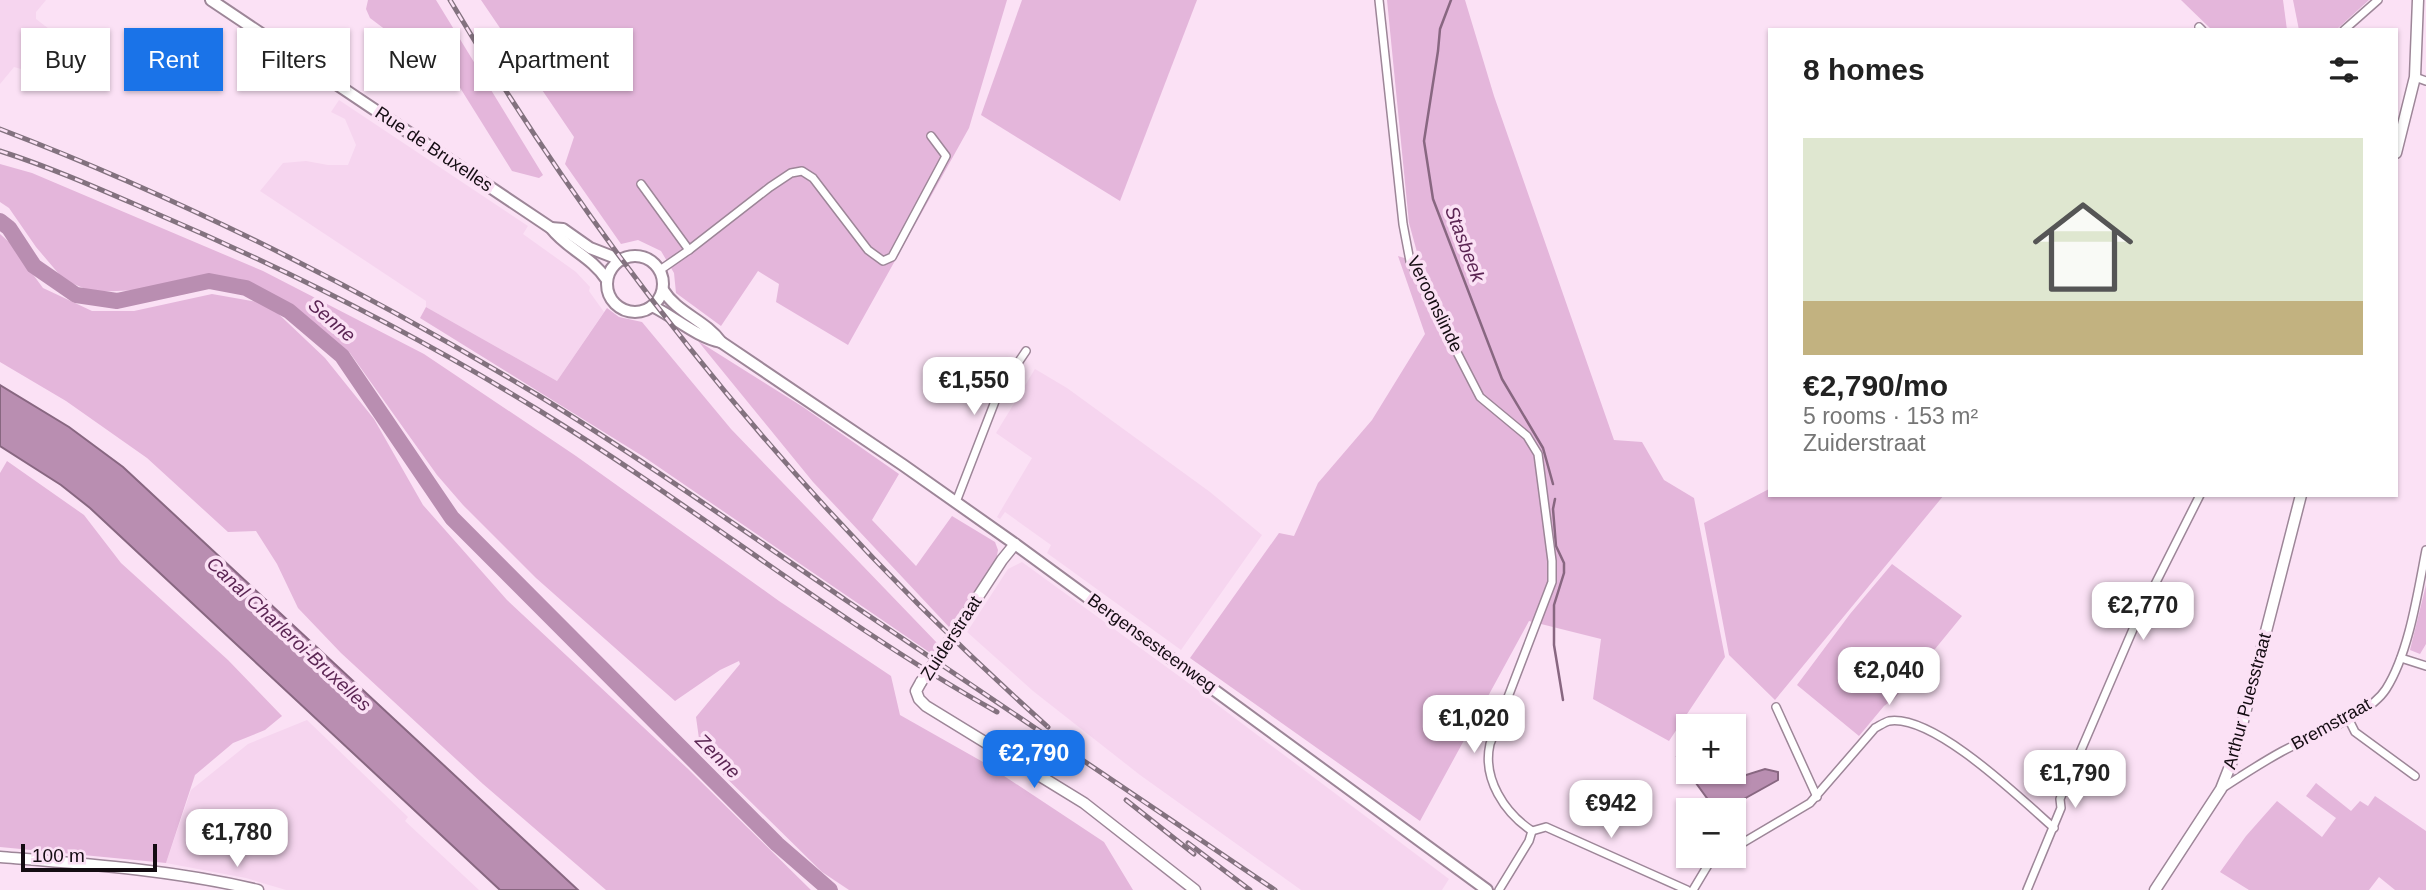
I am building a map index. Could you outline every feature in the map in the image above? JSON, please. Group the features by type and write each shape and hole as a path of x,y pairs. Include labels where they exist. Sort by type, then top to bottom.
{"main road":[{"name":"Rue de Bruxelles","path":"211,0 551,228 558,237 595,264 607,280 610,296 621,308 637,312 652,306 709,340 721,342"},
{"name":"Rue de Bruxelles","path":"551,228 563,229 590,248 621,260 643,257 660,270"},
{"path":"607,280 614,265 621,260"},
{"path":"652,306 663,290 660,270"},
{"name":"Rue de Bruxelles","path":"663,290 675,305 714,333 721,342 812,402"},
{"name":"Bergensesteenweg","path":"812,402 1015,544 1487,890"}],"street":[{"name":"Veroonslinde","path":"1379,0 1403,224 1410,261 1479,397 1527,436 1538,454 1545,495 1552,582 1490,744 1487,759 1493,784 1506,805 1516,820 1532,831"},
{"path":"2346,28 2378,0"},
{"path":"2398,145 2414,77 2417,0"},
{"path":"2414,77 2426,80"},
{"path":"660,270 791,173 802,171 813,178 868,250 883,261 892,257 946,156 931,135"},
{"path":"641,184 689,250"},
{"path":"956,502 999,391 1026,351"},
{"path":"2028,890 2054,828 2061,808 2060,799 2137,620 2199,497"},
{"name":"Arthur Puesstraat","path":"2155,890 2221,789 2240,734 2300,497"},
{"name":"Zuiderstraat","path":"1015,544 921,682 916,691 919,699 926,706 1084,803 1195,890"},
{"name":"Bremstraat","path":"2221,789 2281,752 2368,708 2385,691 2401,658 2415,609 2426,550"},
{"path":"2401,658 2426,666"},
{"path":"1776,707 1817,797"},
{"path":"2348,718 2355,732 2415,776"},
{"path":"1746,841 1810,803 1874,728 1889,721 1909,723 1963,749 2054,828"},
{"path":"1499,890 1529,841 1532,831 1546,827 1687,890"},
{"path":"0,857 144,869 210,879 258,890"},
{"path":"1693,890 1706,868"}],"shaded area":[{"path":"0,0 46,0 36,12 36,19 48,28 21,28 21,69 14,67 0,84"},
{"path":"368,0 436,0 453,28 383,28 370,18 366,9"},
{"path":"481,0 1007,0 969,128 848,345 776,302 779,284 758,271 721,326 676,293 674,273 661,251 638,240 621,244 565,164 574,137 543,91 633,91 633,28 500,28"},
{"path":"1022,0 1197,0 1120,201 981,115"},
{"path":"1387,0 1465,0 1494,96 1614,440 1642,442 1664,480 1694,498 1725,657 1687,714 1676,714 1676,730 1669,741 1593,699 1601,639 1529,621 1420,821 1190,658 1279,533 1294,536 1318,483 1372,420 1425,334 1398,256 1420,263 1409,223"},
{"path":"2181,0 2283,0 2287,28 2210,28"},
{"path":"2293,0 2369,0 2338,28 2299,28"},
{"path":"460,39 474,62 474,91 492,91 543,175 539,178 512,171 460,88"},
{"path":"339,100 528,226 523,234 576,272 590,287 589,291 604,312 557,381 426,307 426,301 260,191 283,163 306,161 348,165 356,145 345,119 331,112"},
{"path":"0,164 32,173 263,271 424,354 576,456 779,601 891,676 900,715 983,762 1104,842 1133,890 849,890 822,872 701,753 696,717 740,664 739,661 720,670 675,701 536,578 463,505 437,475 350,353 294,309 241,279 209,275 139,290 93,292 64,280 36,247 9,208 0,202"},
{"path":"0,234 43,288 92,311 134,311 212,294 268,304 325,358 374,419 423,505 507,600 687,768 811,890 606,890 483,784 341,653 298,608 277,564 256,531 228,532 147,458 66,401 0,362"},
{"path":"426,307 557,381 607,308 619,317 642,322 731,429 939,645 932,654 644,457 420,318"},
{"path":"698,341 803,407 899,474 872,520 916,566 952,516 995,542 998,550 996,561 949,627 813,482"},
{"path":"1035,369 1067,388 1210,492 1262,535 1181,650 1047,553 1051,545 1005,512 1000,519 997,517 1032,458 996,433"},
{"path":"7,461 84,515 121,563 228,660 282,716 265,730 233,743 195,775 166,863 0,847 0,473"},
{"path":"1768,490 1768,497 1942,497 1775,700 1729,655 1704,523"},
{"path":"1022,562 1449,879 1442,890 1301,890 1140,775 1033,691 967,632 1008,569"},
{"path":"1892,564 1962,616 1895,698 1884,706 1859,736 1797,685 1850,614"},
{"path":"2426,585 2426,644 2420,654 2410,650"},
{"path":"307,720 408,817 405,821 479,890 286,890 246,878 166,863 191,790 248,744"},
{"path":"2316,783 2351,811 2360,801 2368,806 2375,796 2426,831 2426,890 2395,890 2379,877 2369,890 2249,890 2220,872 2246,836 2277,801 2322,837 2336,818 2306,796"}],"water":[{"name":"Canal Charleroi-Bruxelles","path":"0,385 69,427 123,467 578,890 500,890 90,508 61,485 0,446"},
{"path":"1765,769 1778,772 1778,780 1746,798 1707,798 1697,784 1746,784 1746,775"}],"waterway":[{"name":"Stasbeek","path":"1451,0 1440,29 1424,141 1433,199 1502,379 1543,448 1553,484"},
{"name":"Senne","path":"0,221 9,228 34,266 76,295 117,301 209,281 246,288 289,311 342,356 452,518 777,844 830,890"},
{"name":"Stasbeek","path":"1555,499 1553,509 1556,546 1564,563 1564,573 1554,605 1554,645 1563,700"}],"railway":[{"path":"450,0 512,101 578,199 648,294 721,386 798,476 878,563 961,646 1048,727"},
{"path":"0,129 138,186 274,250 406,319 536,394 693,496 1275,890"},
{"path":"0,151 78,180 254,257 447,356 598,448 880,641 997,712"},
{"path":"1126,800 1194,854"},
{"path":"1188,843 1250,890"}],"water label":[{"name":"Zenne","path":"718,756"}]}
